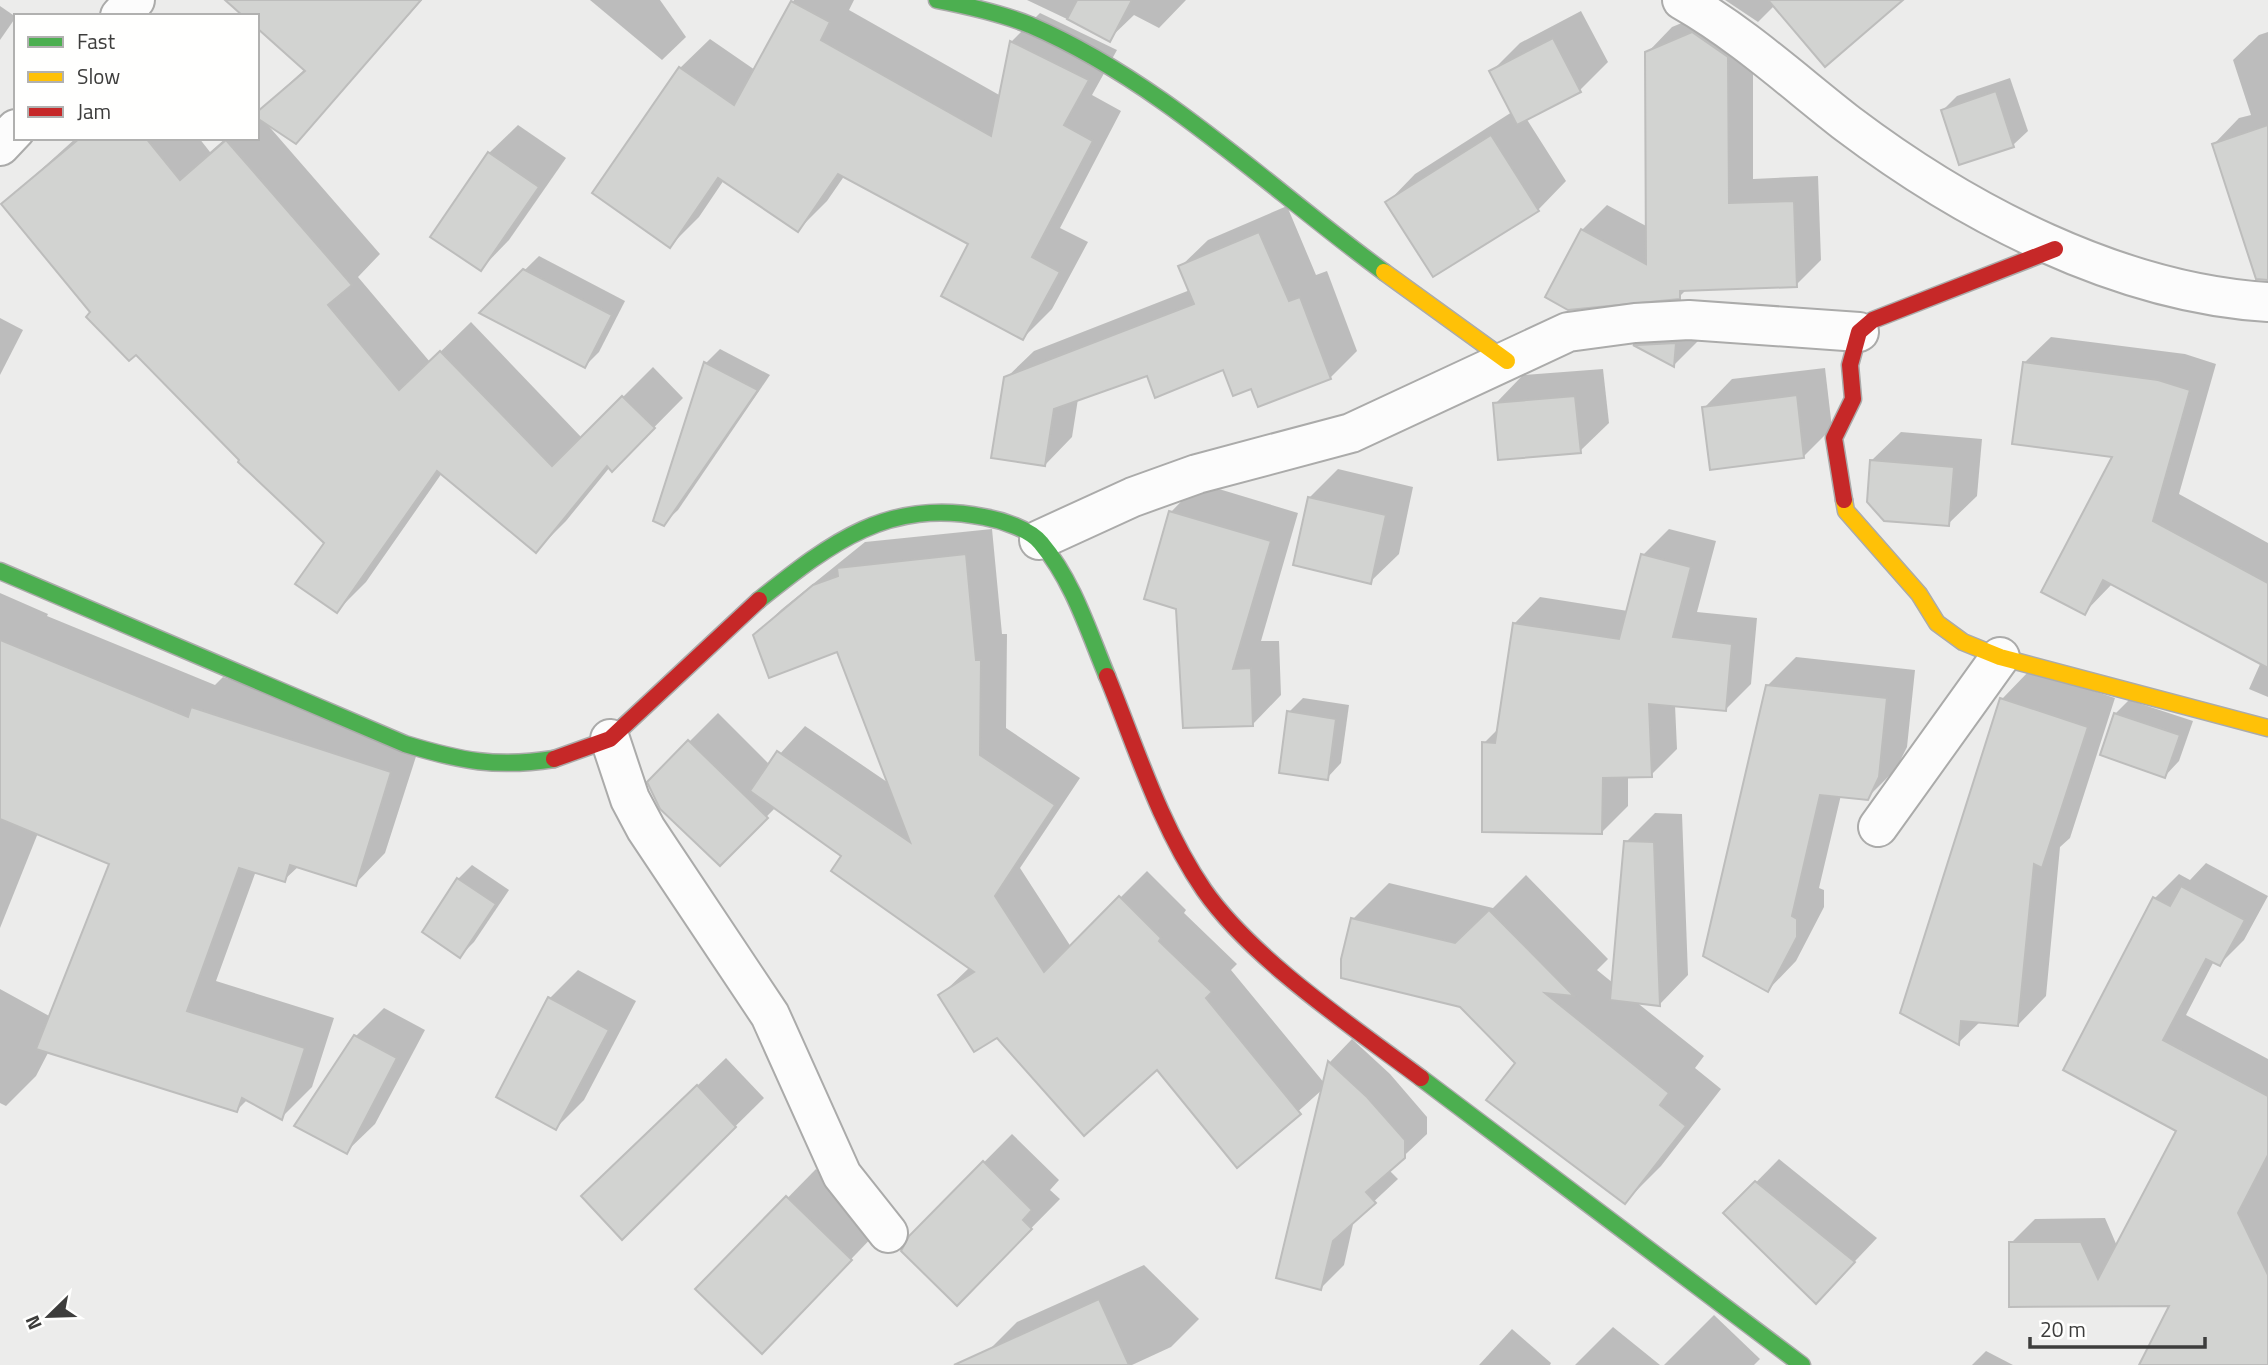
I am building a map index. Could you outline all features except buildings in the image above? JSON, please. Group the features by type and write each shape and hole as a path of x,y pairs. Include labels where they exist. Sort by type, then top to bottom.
{"street":[{"path":"122,14 135,0"},
{"path":"937,0 1028,24 1076,48 1120,75 1208,138 1402,288 1507,361"},
{"path":"1682,0 1728,29 1851,126 1949,191 2055,249 2087,262 2204,294 2268,302"},
{"path":"0,146 14,131"},
{"path":"2055,249 1873,320 1859,332 1850,365 1853,399 1834,438 1846,511 1919,594 1937,623 1963,642 2000,657 2268,728"},
{"path":"1039,540 1133,496 1197,474 1351,433 1568,332 1635,323 1689,320 1859,332"},
{"path":"0,571 405,744 458,760 514,765 566,757 610,739 756,602 828,547 892,517 949,510 999,520 1039,540 1067,579 1171,830 1204,890 1248,942 1352,1026 1802,1365"},
{"path":"1878,827 2000,657"},
{"path":"610,739 630,799 646,829 770,1015 842,1175 888,1233"}],"traffic: fast":[{"path":"937,0 984,10 1030,25 1125,76 1213,138 1384,272"},
{"path":"759,600 836,544 889,520 918,514 949,513 991,518 1030,533 1041,543 1062,573 1079,606 1107,676"},
{"path":"0,571 405,744 461,759 496,763 554,759"},
{"path":"1421,1078 1802,1365"}],"traffic: slow":[{"path":"1384,272 1507,361"},
{"path":"1844,500 1846,511 1919,594 1937,623 1963,642 2000,657 2268,728"}],"traffic: jam":[{"path":"1844,500 1834,438 1853,399 1850,365 1859,332 1873,320 2055,249"},
{"path":"554,759 610,739 759,600"},
{"path":"1107,676 1174,840 1204,890 1224,916 1305,991 1421,1078"}]}
